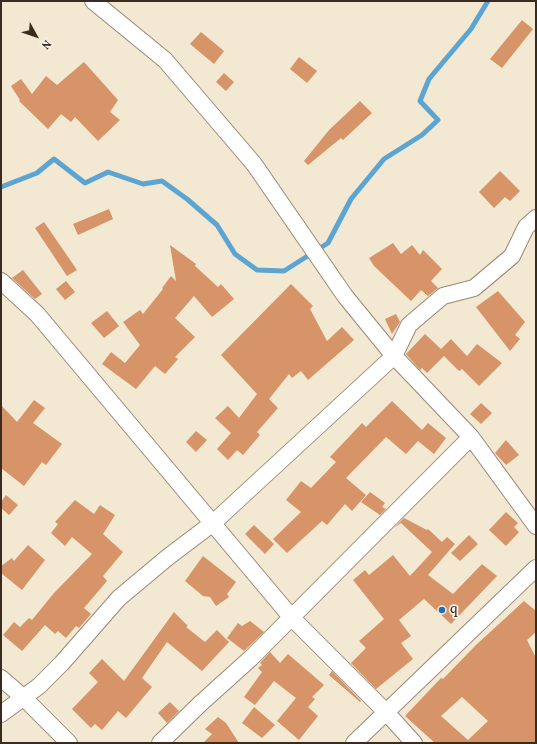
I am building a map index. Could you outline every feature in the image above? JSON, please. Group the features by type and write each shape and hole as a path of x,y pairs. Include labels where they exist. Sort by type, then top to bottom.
{"street":[{"path":"93,1 165,60 254,164 345,296 394,356 471,437 536,526"},
{"path":"1,714 24,698 62,663 119,598 168,556 213,523 394,356 409,325 443,296 474,288 512,256 526,227 536,218"},
{"path":"2,282 37,314 292,618 386,712 414,743"},
{"path":"160,743 292,618 471,437"},
{"path":"354,743 536,568"},
{"path":"1,678 24,698 69,743"}],"building":[{"path":"522,20 533,29 502,68 490,59"},
{"path":"201,32 224,51 214,64 190,44"},
{"path":"299,57 317,71 307,83 290,69"},
{"path":"84,62 118,100 110,112 120,120 98,141 75,117 71,122 61,114 48,129 19,101 20,100 11,86 21,79 32,94 46,76 57,85"},
{"path":"224,73 234,82 226,91 216,82"},
{"path":"360,101 372,113 343,140 341,138 308,165 304,161 329,130"},
{"path":"500,171 520,191 510,201 505,197 494,208 479,192"},
{"path":"109,209 113,219 78,235 73,224"},
{"path":"44,222 77,270 67,276 35,228"},
{"path":"393,243 401,254 412,245 420,255 423,250 442,269 431,281 438,288 428,296 421,290 411,301 374,266 369,258"},
{"path":"170,245 196,264 195,266 218,287 221,284 234,299 212,317 194,296 175,318 195,337 175,357 178,359 165,374 155,366 136,389 102,364 111,352 125,363 140,345 123,322 140,310 143,314 163,289 162,288 171,276 176,281"},
{"path":"23,270 42,294 35,299 12,278"},
{"path":"66,281 75,292 65,300 56,289"},
{"path":"291,284 313,306 310,309 327,341 342,327 354,340 308,380 301,371 292,378 289,374 269,399 278,408 257,432 260,435 243,455 237,450 228,460 217,449 231,433 215,418 228,406 239,418 257,394 221,355"},
{"path":"498,291 525,322 515,335 520,339 510,351 476,307"},
{"path":"107,311 119,326 104,338 91,323"},
{"path":"396,314 400,322 392,334 385,319"},
{"path":"425,334 441,349 451,339 467,356 477,344 502,363 479,386 462,369 459,371 444,356 427,373 422,368 420,370 406,354"},
{"path":"34,400 45,408 33,423 62,444 46,465 42,462 24,486 1,468 1,405 17,422"},
{"path":"392,401 422,430 428,423 446,438 434,454 418,441 406,454 386,437 346,478 366,495 352,511 345,504 327,525 322,521 287,553 273,539 301,512 286,500 301,481 311,488 336,462 330,457 362,423 366,427"},
{"path":"481,403 492,413 481,424 470,414"},
{"path":"196,431 207,440 196,452 186,442"},
{"path":"506,440 519,455 506,465 495,453"},
{"path":"370,492 385,503 382,507 386,509 380,515 361,502"},
{"path":"6,495 18,505 9,515 1,508 1,502"},
{"path":"75,500 94,514 100,505 115,515 103,534 123,552 103,576 107,581 84,608 91,614 79,628 76,626 66,638 58,631 55,634 45,625 22,651 3,635 14,622 20,627 29,618 32,620 54,593 92,554 72,537 65,546 51,533 58,524 55,522"},
{"path":"506,512 518,523 514,527 519,532 506,546 489,530"},
{"path":"404,518 427,530 428,529 442,542 447,537 455,544 428,575 453,594 482,564 497,576 451,624 424,599 399,620 411,636 401,643 413,659 376,689 351,663 366,648 359,641 384,619 353,580 365,570 369,575 393,555 410,576 432,552 401,523 394,528"},
{"path":"254,525 274,544 265,554 245,534"},
{"path":"469,535 478,544 460,561 451,553"},
{"path":"28,545 45,560 22,590 1,573 1,566 12,558 14,561"},
{"path":"203,556 236,582 227,594 229,597 216,606 210,597 203,596 185,581"},
{"path":"524,601 536,611 536,632 527,640 536,658 536,743 435,743 405,716 441,678 443,679 476,645","holes":["462,697 488,721 468,740 441,716"]},
{"path":"174,612 188,626 186,627 205,642 217,630 229,642 202,671 167,642 142,678 152,687 126,718 118,711 102,730 95,724 91,728 72,709 98,682 89,673 102,659 124,681"},
{"path":"250,621 264,632 244,651 227,638 238,623 242,626"},
{"path":"270,652 280,663 288,654 324,685 312,697 315,699 308,707 318,716 299,740 277,721 296,698 274,681 255,705 244,697 262,672 258,668 262,665 260,663"},
{"path":"332,671 361,701 360,702 329,675"},
{"path":"170,702 179,711 167,723 158,713"},
{"path":"254,707 275,725 262,738 242,723"},
{"path":"218,717 226,723 239,743 203,743 212,734 205,729"}],"waterway":[{"path":"1,187 37,173 54,159 85,183 108,172 143,184 162,181 187,199 217,225 235,254 257,270 284,271 328,243 351,199 384,159 422,135 438,120 420,101 429,79 471,29 488,1"}],"place":[{"name":"q","path":"442,610"}]}
